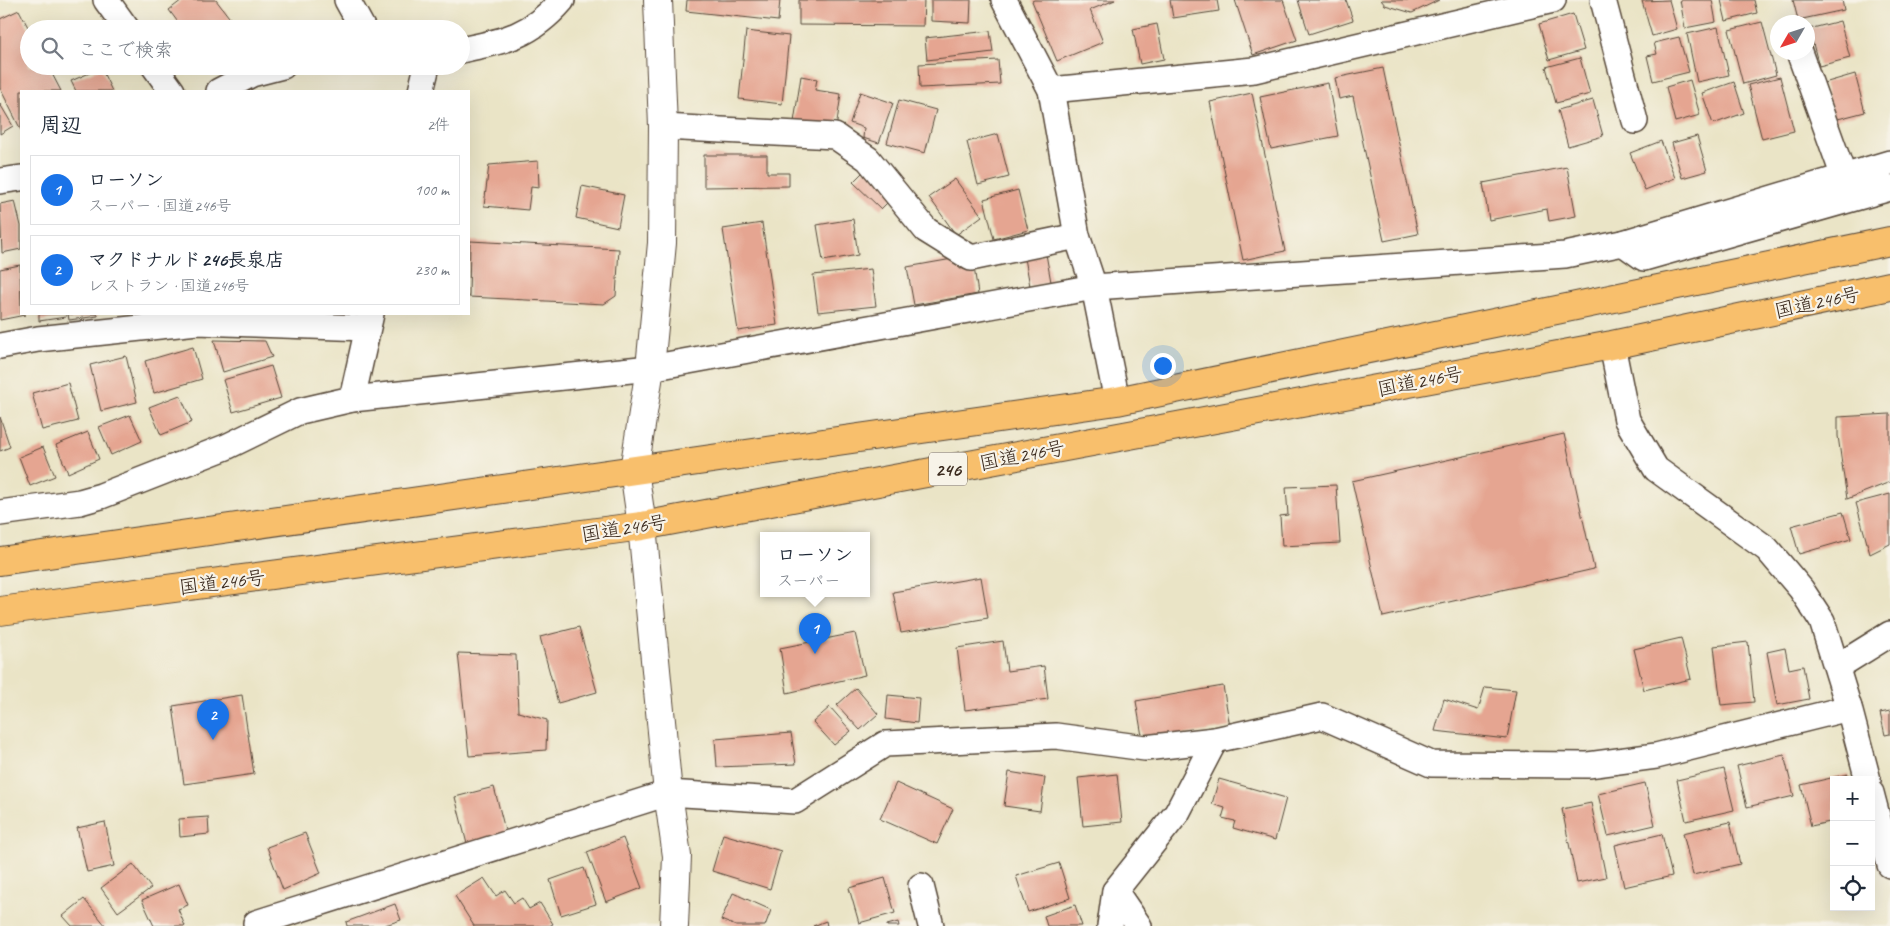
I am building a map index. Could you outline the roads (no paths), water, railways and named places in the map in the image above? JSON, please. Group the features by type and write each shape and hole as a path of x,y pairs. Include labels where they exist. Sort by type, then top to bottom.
{"highway":[{"name":"国道246号","path":"0,561 1117,401 1890,241"},
{"name":"国道246号","path":"0,611 642,526 1612,345 1890,286"}],"street":[{"path":"106,0 120,20"},
{"path":"347,0 358,20"},
{"path":"470,48 502,41 535,27 562,0"},
{"path":"658,0 663,127 662,243 650,368 634,470 642,526 668,794 677,856 674,926"},
{"path":"1004,0 1051,90 1077,236 1094,286 1117,401"},
{"path":"1051,90 1254,70 1553,0"},
{"path":"1603,0 1635,121"},
{"path":"1802,60 1844,177"},
{"path":"160,75 171,90"},
{"path":"221,90 250,75"},
{"path":"421,90 425,75"},
{"path":"663,127 835,136 868,158 926,230 971,258 1077,236"},
{"path":"0,513 80,502 101,496 226,447 300,411 352,399 650,368 1094,286 1565,255 1624,243 1890,163"},
{"path":"0,181 20,178"},
{"path":"1624,243 1644,258 1890,188"},
{"path":"0,346 38,339 197,322 369,321 352,399"},
{"path":"1612,345 1627,420 1656,469 1767,549 1801,589 1822,621 1849,708 1867,776"},
{"path":"1836,666 1890,634"},
{"path":"257,926 256,923 668,794 795,801 884,744 1056,736 1145,748 1215,740 1322,716 1431,764 1588,765 1656,756 1849,708"},
{"path":"1110,926 1115,891 1177,813 1215,740"},
{"path":"1875,808 1890,865"},
{"path":"921,886 932,926"},
{"path":"1115,891 1139,926"}],"place":[{"name":"ローソン","path":"815,654"},
{"name":"マクドナルド246長泉店","path":"213,740"}]}
